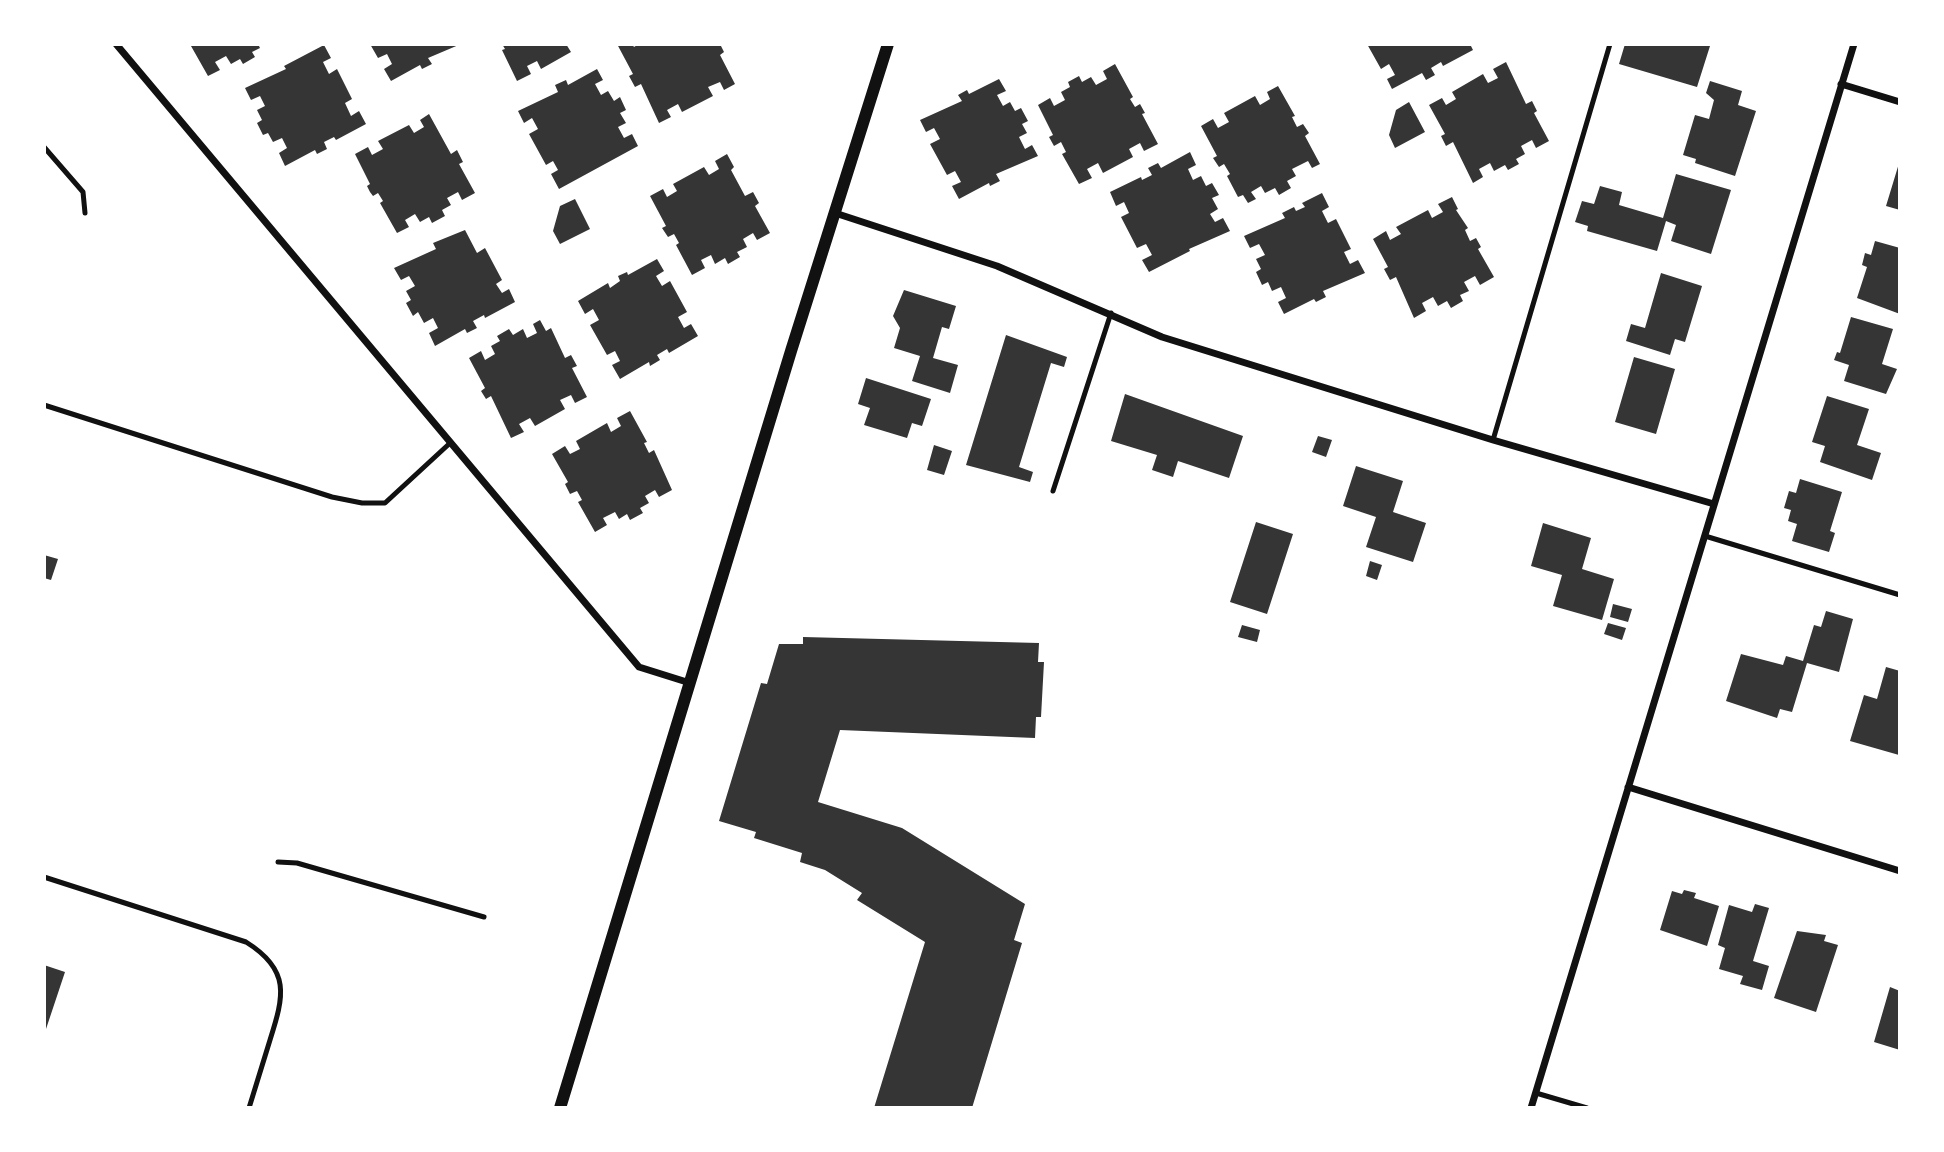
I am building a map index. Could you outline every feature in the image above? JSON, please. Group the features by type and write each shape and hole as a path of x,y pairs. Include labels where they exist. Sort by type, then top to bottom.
{"street":[{"path":"116,44 449,444 639,667 690,683"},
{"path":"561,1108 888,44"},
{"path":"1531,1108 1854,44"},
{"path":"1842,84 1900,102"},
{"path":"835,213 998,266 1162,337 1493,440 1714,504"},
{"path":"1628,788 1900,871"}],"lane":[{"path":"1493,440 1609,44"},
{"path":"44,147 83,192 85,214"},
{"path":"1053,491 1111,313"},
{"path":"44,405 332,496 362,503 385,503 449,444"},
{"path":"1705,537 1900,595"},
{"path":"278,862 297,863 484,917"},
{"path":"44,877 246,942 269,958 280,981 281,1003 249,1108"},
{"path":"1536,1093 1587,1108"}],"building":[{"path":"258,44 260,48 252,52 255,57 243,64 240,59 231,64 226,56 215,62 220,70 208,76 191,46"},
{"path":"370,44 461,44 428,58 432,64 422,69 420,65 391,81 384,69 392,64 387,54 378,58"},
{"path":"502,44 566,44 571,52 541,69 537,61 527,66 531,74 517,81 502,50 505,49"},
{"path":"617,44 632,44 634,47 639,44 720,44 724,52 720,55 735,84 724,90 720,82 708,87 713,96 682,112 678,104 667,110 671,117 659,123 641,84 635,87 629,76 633,74"},
{"path":"1367,44 1470,44 1473,50 1443,66 1441,62 1431,68 1435,75 1426,80 1422,73 1392,89 1387,79 1395,75 1389,64 1381,69"},
{"path":"1625,44 1710,46 1697,87 1619,64"},
{"path":"324,45 331,58 323,62 329,74 337,69 352,99 345,103 351,116 359,111 366,124 336,140 334,137 324,142 327,149 317,154 315,150 285,166 279,153 287,148 282,138 273,142 268,133 263,135 257,123 262,120 257,110 265,106 260,96 251,100 245,88 286,69 284,66"},
{"path":"1506,62 1526,104 1532,101 1537,111 1534,113 1549,141 1536,148 1532,140 1521,146 1525,154 1516,159 1519,164 1508,170 1505,165 1494,171 1490,163 1479,169 1483,177 1473,183 1453,142 1446,146 1441,136 1445,134 1429,105 1442,98 1446,105 1456,99 1452,92 1483,74 1488,83 1498,78 1493,69"},
{"path":"1115,64 1133,97 1130,99 1135,107 1140,104 1145,113 1142,114 1158,144 1144,151 1140,143 1129,149 1133,157 1103,173 1098,163 1087,169 1092,178 1079,184 1062,154 1066,152 1061,142 1054,146 1049,137 1053,135 1038,105 1050,98 1054,106 1065,100 1061,92 1070,87 1068,82 1079,76 1082,82 1091,77 1096,85 1107,79 1103,71"},
{"path":"597,69 603,80 595,84 601,95 608,91 614,101 620,97 626,110 620,113 626,123 618,127 624,138 632,134 638,146 559,189 551,174 558,170 553,161 546,165 529,134 538,129 532,118 524,123 518,111 558,92 555,85 566,80 568,85"},
{"path":"999,79 1006,91 997,95 1003,106 1010,102 1015,111 1021,108 1028,121 1022,124 1027,133 1019,137 1025,149 1032,145 1038,156 996,174 1000,181 990,186 989,183 959,199 952,186 961,182 955,171 947,175 930,144 940,139 934,128 926,132 920,120 962,101 958,95 967,90 969,94"},
{"path":"1710,81 1742,91 1738,105 1756,111 1735,176 1695,163 1696,159 1683,155 1695,115 1709,119 1714,100 1706,93"},
{"path":"1278,86 1295,116 1292,117 1297,127 1303,124 1309,133 1305,136 1320,164 1312,168 1308,161 1292,169 1296,176 1287,181 1291,188 1279,195 1275,188 1265,193 1261,186 1251,192 1256,199 1248,203 1243,195 1238,197 1224,164 1219,167 1213,158 1217,156 1201,126 1213,119 1218,128 1229,122 1224,113 1255,96 1260,105 1270,99 1267,92"},
{"path":"1409,102 1425,132 1395,148 1389,135 1396,110"},
{"path":"429,114 451,154 457,150 463,162 459,164 475,193 462,200 458,192 447,198 451,205 442,210 445,216 432,223 429,217 420,222 415,214 405,220 409,227 397,233 380,203 383,201 378,193 373,196 370,192 367,186 370,184 355,154 368,147 372,155 383,149 378,141 409,125 414,133 424,127 420,120"},
{"path":"1190,152 1196,165 1188,169 1193,180 1201,176 1206,186 1212,183 1219,195 1212,198 1218,209 1210,214 1215,222 1223,218 1230,231 1189,249 1190,251 1149,272 1142,260 1152,255 1146,244 1137,248 1121,217 1129,213 1124,202 1116,206 1110,192 1141,177 1142,180 1152,175 1148,168 1158,163 1161,168"},
{"path":"727,154 734,167 731,170 745,196 753,192 759,203 755,206 770,233 757,240 753,233 743,239 747,247 737,252 740,257 728,264 725,258 715,264 711,255 701,260 705,268 692,275 676,245 679,243 674,234 668,237 662,228 666,226 650,196 663,189 667,197 677,191 673,184 704,167 709,175 719,169 715,161"},
{"path":"1900,160 1900,210 1886,206"},
{"path":"1676,174 1731,190 1711,254 1671,241 1676,225 1666,221 1657,251 1587,231 1588,226 1575,222 1582,201 1594,204 1600,186 1622,192 1619,205 1663,218"},
{"path":"1322,193 1329,207 1322,211 1328,223 1336,219 1351,249 1344,252 1350,264 1358,260 1365,273 1323,291 1326,297 1316,302 1314,299 1284,314 1278,302 1286,298 1281,287 1272,291 1268,282 1262,285 1256,272 1261,269 1256,259 1265,255 1259,244 1250,248 1244,236 1285,218 1282,213 1294,207 1296,211 1305,207 1302,203"},
{"path":"1452,197 1458,209 1456,210 1468,228 1465,230 1470,241 1476,238 1481,247 1478,249 1494,277 1480,285 1475,276 1464,282 1469,291 1460,295 1463,301 1451,308 1447,301 1438,306 1433,297 1422,303 1426,311 1414,318 1396,277 1390,280 1384,269 1388,267 1373,239 1386,231 1390,240 1401,234 1396,227 1428,210 1432,218 1443,212 1438,204"},
{"path":"575,199 590,229 560,244 553,231 560,206"},
{"path":"465,230 477,253 485,248 502,280 496,284 502,293 509,289 515,302 485,318 484,315 473,321 477,328 467,333 465,329 435,346 429,333 438,328 433,318 424,323 418,312 413,316 406,303 411,300 406,291 415,286 409,276 401,280 394,268 436,249 433,243"},
{"path":"1875,241 1900,248 1900,314 1857,298 1867,267 1862,265 1865,253 1871,255"},
{"path":"657,259 664,271 656,276 662,286 670,281 687,312 678,317 684,328 691,324 698,336 669,353 667,349 657,355 660,360 650,366 649,362 620,379 612,365 620,361 615,351 607,355 590,325 599,320 593,309 585,314 578,301 608,283 610,288 620,281 618,276 627,272 628,275"},
{"path":"1661,273 1702,286 1685,342 1675,339 1670,355 1626,341 1631,324 1645,328"},
{"path":"904,290 956,306 949,329 942,327 933,358 958,365 950,393 912,381 920,356 894,348 900,328 893,316"},
{"path":"1851,317 1893,329 1882,364 1897,369 1886,394 1844,381 1849,365 1834,360 1837,352 1840,353"},
{"path":"540,320 546,331 551,328 565,358 571,355 577,366 572,368 587,397 575,403 571,395 560,400 565,409 535,426 530,418 519,424 524,432 511,438 491,396 486,399 481,391 485,388 469,358 481,351 485,360 495,354 491,346 500,341 497,336 509,329 513,335 523,329 527,338 537,333 533,324"},
{"path":"1006,335 1067,357 1064,367 1051,363 1019,467 1033,472 1030,482 966,465"},
{"path":"1634,357 1675,369 1656,434 1615,422"},
{"path":"866,378 931,399 922,426 912,423 907,438 864,425 870,408 858,404"},
{"path":"1125,394 1243,436 1229,478 1178,461 1173,477 1152,470 1157,455 1111,441"},
{"path":"1827,396 1869,409 1857,445 1881,453 1872,480 1820,462 1825,446 1812,442"},
{"path":"630,411 647,442 644,443 649,453 654,450 672,490 659,497 655,490 645,496 649,503 640,508 643,513 630,520 627,514 619,519 615,512 603,518 607,525 595,532 578,502 582,500 577,491 570,494 565,484 568,482 552,454 565,446 570,454 580,449 576,441 607,423 611,432 621,426 617,418"},
{"path":"1318,436 1332,440 1326,457 1312,452"},
{"path":"934,445 952,451 944,475 927,470"},
{"path":"1356,466 1403,481 1393,512 1426,523 1413,562 1366,547 1376,517 1343,506"},
{"path":"1800,479 1842,492 1830,531 1835,533 1829,552 1792,541 1797,524 1788,521 1791,510 1784,508 1789,491 1796,493"},
{"path":"1256,522 1293,534 1267,614 1230,602"},
{"path":"1543,523 1591,538 1582,569 1614,579 1602,620 1553,606 1562,575 1531,566"},
{"path":"44,555 58,559 51,580 44,578"},
{"path":"1370,561 1382,565 1377,580 1366,576"},
{"path":"1613,604 1632,609 1628,622 1610,617"},
{"path":"1826,611 1853,619 1839,672 1807,663 1792,712 1780,709 1777,718 1726,701 1741,654 1783,665 1786,656 1803,661 1814,625 1821,627"},
{"path":"1608,623 1626,628 1622,640 1604,634"},
{"path":"1242,625 1260,630 1257,642 1238,637"},
{"path":"803,637 1039,643 1038,662 1044,662 1041,717 1036,717 1035,738 840,730 818,802 902,828 1025,904 1014,940 1022,943 972,1108 874,1108 925,942 857,900 862,893 825,870 800,862 802,853 754,838 756,832 719,821 761,683 767,684 779,644 803,644"},
{"path":"1886,667 1900,671 1899,755 1850,741 1864,695 1877,699"},
{"path":"1684,890 1696,893 1694,898 1719,906 1707,946 1660,930 1672,891 1682,894"},
{"path":"1755,904 1769,908 1753,961 1769,966 1762,990 1740,984 1743,976 1719,969 1725,948 1718,945 1729,905 1752,912"},
{"path":"1797,931 1826,935 1824,941 1838,945 1816,1012 1774,998"},
{"path":"44,965 65,972 44,1035"},
{"path":"1890,987 1900,991 1900,1050 1874,1042"}]}
